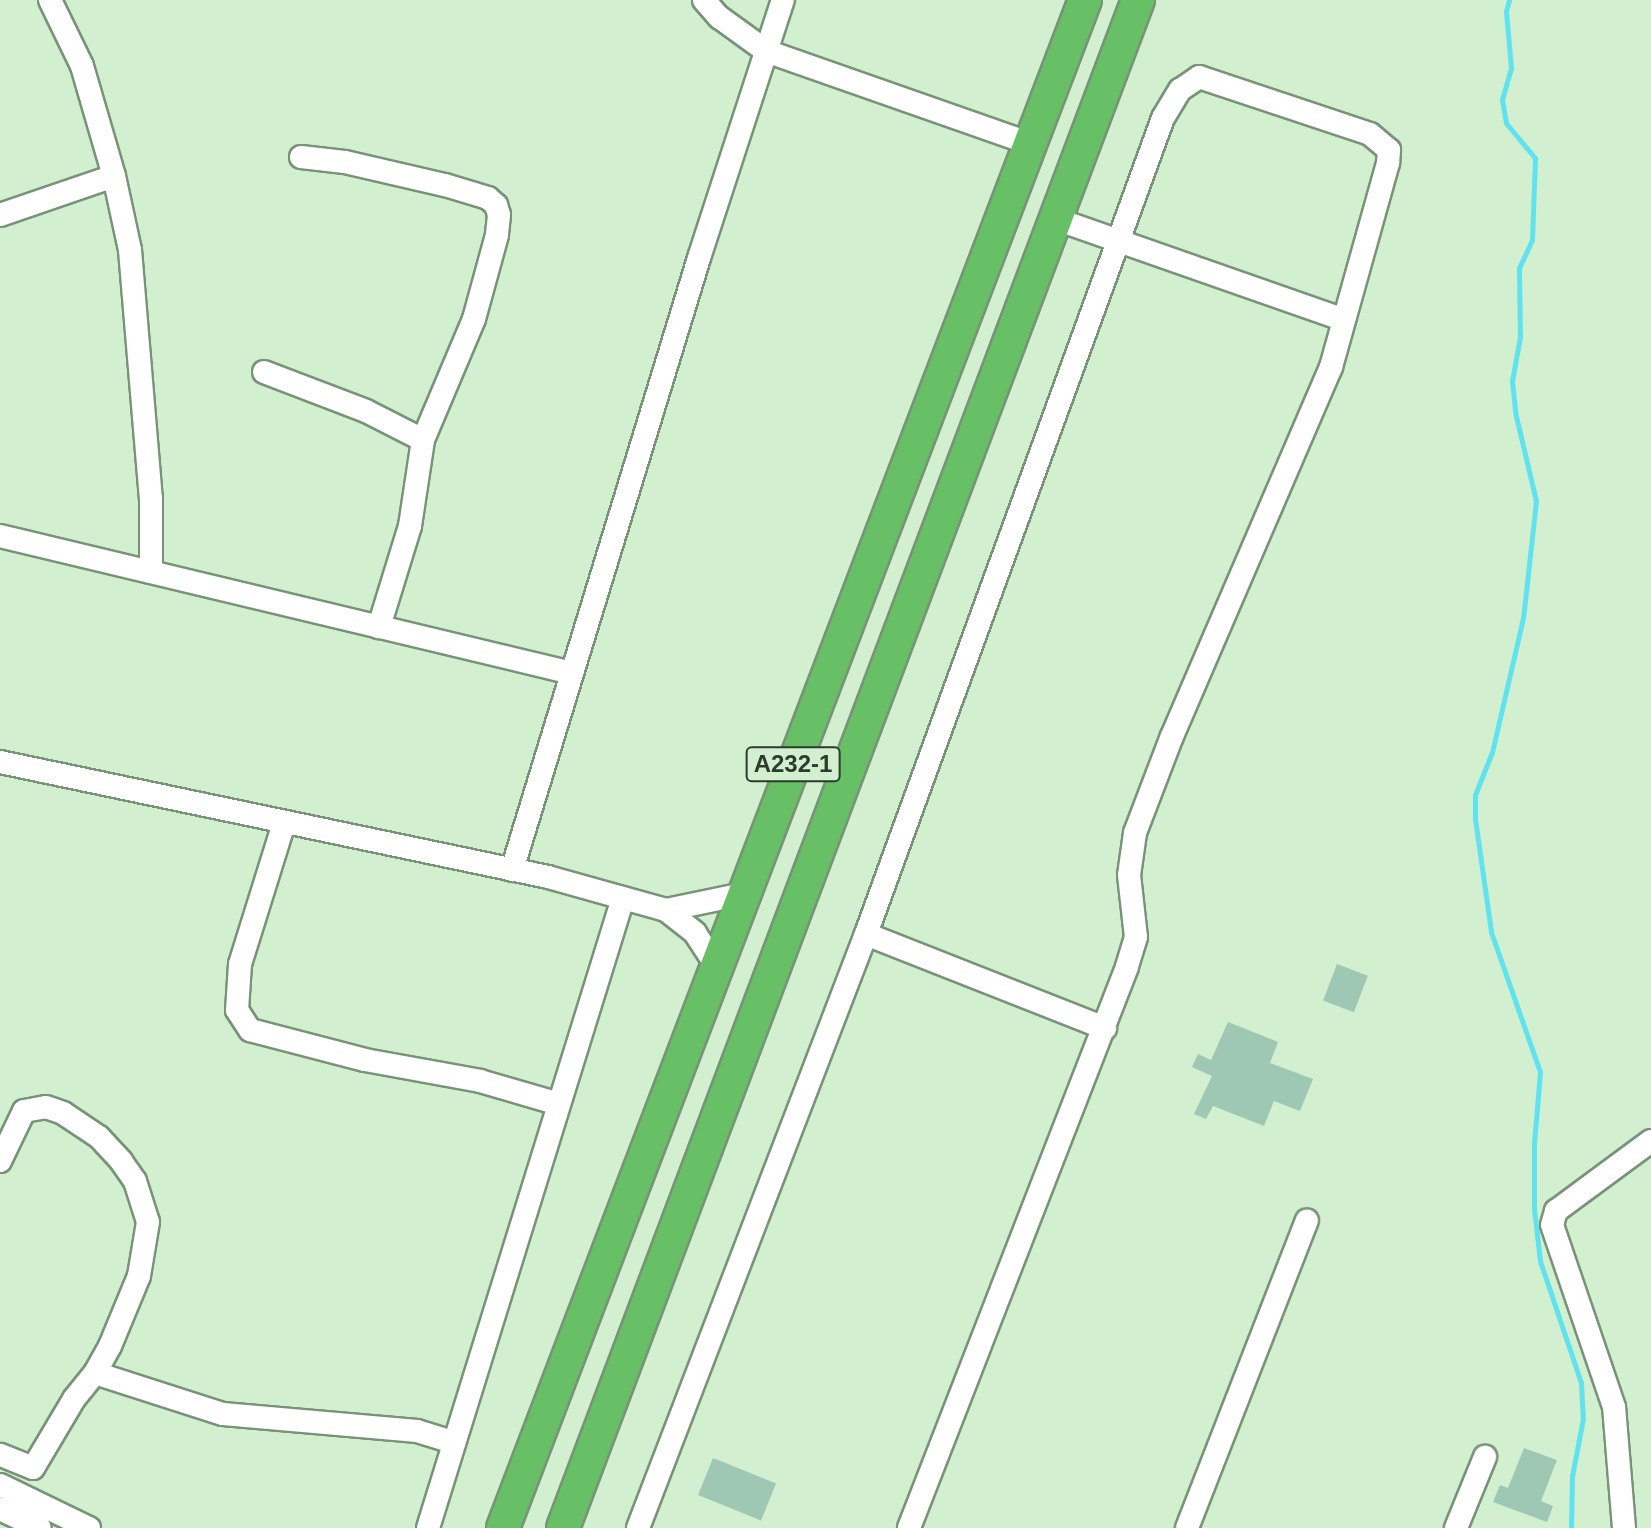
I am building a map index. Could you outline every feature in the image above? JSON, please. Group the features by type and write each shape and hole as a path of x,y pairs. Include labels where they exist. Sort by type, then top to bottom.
{"highway":[{"name":"A232-1","path":"503,1528 1085,0"},
{"name":"A232-1","path":"563,1528 1138,0"}],"street":[{"path":"50,0 82,66 114,176 130,250 151,498 151,572"},
{"path":"704,0 719,17 766,51 1031,144"},
{"path":"512,870 783,0"},
{"path":"638,1528 866,934 1163,118 1180,90 1199,77 1370,134 1389,150 1388,163 1331,367 1172,736 1135,833 1129,875 1136,937 1105,1028 909,1528"},
{"path":"301,157 345,162 445,185 488,198 496,205 497,235 474,319 423,440 410,526 379,627"},
{"path":"0,215 114,176"},
{"path":"1056,219 1344,320"},
{"path":"264,372 354,405 423,440"},
{"path":"0,536 572,673"},
{"path":"0,762 512,870 666,910 695,933 716,965"},
{"path":"284,823 240,964 237,1010 250,1030 365,1060 480,1081 559,1104"},
{"path":"666,910 743,894"},
{"path":"428,1528 623,898"},
{"path":"866,934 1105,1028"},
{"path":"0,1161 24,1111 46,1107 63,1113 99,1137 135,1181 148,1222 139,1276 110,1346 95,1373 74,1399 33,1468 0,1455"},
{"path":"1624,1528 1614,1407 1552,1225 1556,1211 1651,1141"},
{"path":"1187,1528 1307,1221"},
{"path":"95,1373 223,1414 417,1431 454,1442"},
{"path":"1456,1528 1485,1457"},
{"path":"0,1485 89,1528"},
{"path":"0,1509 40,1528"}],"building":[{"path":"1337,964 1368,976 1354,1012 1323,1000"},
{"path":"1228,1022 1278,1042 1270,1063 1313,1079 1300,1111 1274,1101 1264,1126 1213,1106 1206,1119 1194,1114 1212,1076 1192,1067 1198,1054 1211,1060"},
{"path":"1524,1448 1557,1460 1541,1501 1553,1506 1547,1522 1493,1502 1500,1485 1508,1488"},
{"path":"713,1458 776,1483 761,1521 698,1495"}],"waterway":[{"path":"1509,0 1506,11 1511,68 1502,100 1506,123 1535,158 1532,240 1519,268 1520,337 1512,381 1515,412 1536,501 1523,618 1492,752 1475,795 1475,819 1491,932 1540,1072 1534,1143 1534,1209 1540,1261 1581,1383 1583,1418 1572,1476 1571,1528"}]}
